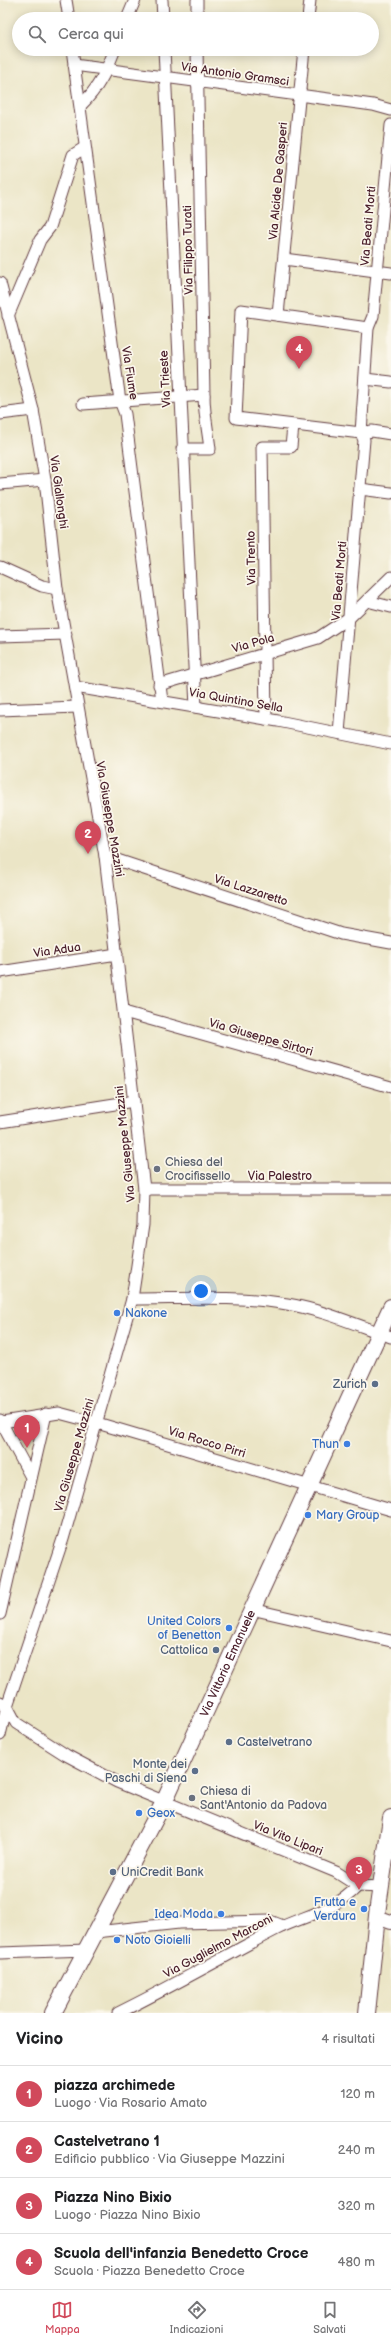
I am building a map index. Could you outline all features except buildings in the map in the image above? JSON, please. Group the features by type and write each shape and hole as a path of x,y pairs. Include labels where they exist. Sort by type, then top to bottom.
{"main road":[{"name":"Via Vittorio Emanuele","path":"53,2013 164,1802 308,1487 385,1335 391,1307"},
{"path":"367,2013 382,1915 391,1818"}],"street":[{"path":"66,0 68,12"},
{"path":"130,12 135,0"},
{"path":"162,0 163,12"},
{"path":"197,0 197,12"},
{"path":"309,12 310,0"},
{"name":"Via Fiume","path":"73,56 81,105 84,148 120,401 125,414 162,701"},
{"path":"81,105 91,96 107,70 112,56"},
{"name":"Via Trieste","path":"164,56 179,396 196,707"},
{"name":"Via Filippo Turati","path":"182,449 210,449 208,427 205,422 204,395 197,56"},
{"name":"Via Alcide De Gasperi","path":"278,315 303,56"},
{"name":"Via Antonio Gramsci","path":"74,65 299,96 373,104 391,110"},
{"name":"Via Beati Morti","path":"339,733 364,440 361,433 368,328 373,316 389,160 391,125"},
{"path":"8,316 40,240 50,227 73,155 84,148"},
{"path":"284,259 391,273"},
{"name":"Via Giallonghi","path":"0,283 33,410 45,480 57,589 75,687 77,707"},
{"path":"368,328 241,310 236,418 293,426 361,433 372,431 391,434"},
{"path":"365,379 391,382"},
{"path":"84,404 204,395"},
{"path":"0,414 33,410"},
{"name":"Via Trento","path":"266,719 262,447 290,447 293,426"},
{"path":"0,484 45,480"},
{"path":"360,489 391,493"},
{"path":"0,567 42,586 57,589"},
{"name":"Via Pola","path":"159,685 318,638 350,617 391,577"},
{"path":"368,601 391,607"},
{"path":"0,636 66,634"},
{"name":"Via Quintino Sella","path":"75,687 266,719 391,744"},
{"path":"0,710 77,707"},
{"name":"Via Giuseppe Mazzini","path":"0,1735 3,1704 63,1539 132,1299 143,1225 144,1189 105,856 77,707"},
{"name":"Via Lazzaretto","path":"105,856 341,934 391,944"},
{"name":"Via Adua","path":"0,972 117,954"},
{"name":"Via Giuseppe Sirtori","path":"124,1012 391,1087"},
{"path":"0,1122 134,1101"},
{"name":"Via Palestro","path":"144,1189 391,1189"},
{"path":"132,1299 248,1300 287,1304 328,1314 385,1335"},
{"name":"Via Rocco Pirri","path":"1,1421 59,1413 391,1510"},
{"path":"0,1614 46,1414"},
{"path":"1,1421 31,1478"},
{"path":"251,1609 391,1641"},
{"name":"Via Vito Lipari","path":"3,1704 16,1723 66,1755 117,1782 336,1872 358,1886"},
{"path":"358,1886 385,1873"},
{"name":"Via Guglielmo Marconi","path":"118,2013 283,1926 332,1907 345,1899 358,1886"},
{"path":"96,1932 178,1923 270,1921 283,1926"},
{"path":"0,1953 87,1950"}],"place":[{"name":"Scuola dell'infanzia Benedetto Croce","path":"299,369"},
{"name":"Castelvetrano 1","path":"88,854"},
{"name":"Chiesa del Crocifissello","path":"157,1169"},
{"name":"Nakone","path":"117,1313"},
{"name":"Zurich","path":"375,1384"},
{"name":"Thun","path":"347,1444"},
{"name":"piazza archimede","path":"27,1448"},
{"name":"Mary Group","path":"308,1515"},
{"name":"United Colors of Benetton","path":"229,1628"},
{"name":"Cattolica","path":"216,1650"},
{"name":"Castelvetrano","path":"229,1742"},
{"name":"Monte dei Paschi di Siena","path":"195,1771"},
{"name":"Chiesa di Sant'Antonio da Padova","path":"192,1798"},
{"name":"Geox","path":"139,1813"},
{"name":"UniCredit Bank","path":"113,1872"},
{"name":"Piazza Nino Bixio","path":"359,1890"},
{"name":"Frutta e Verdura","path":"364,1909"},
{"name":"Idea Moda","path":"221,1914"},
{"name":"Noto Gioielli","path":"117,1940"}]}
